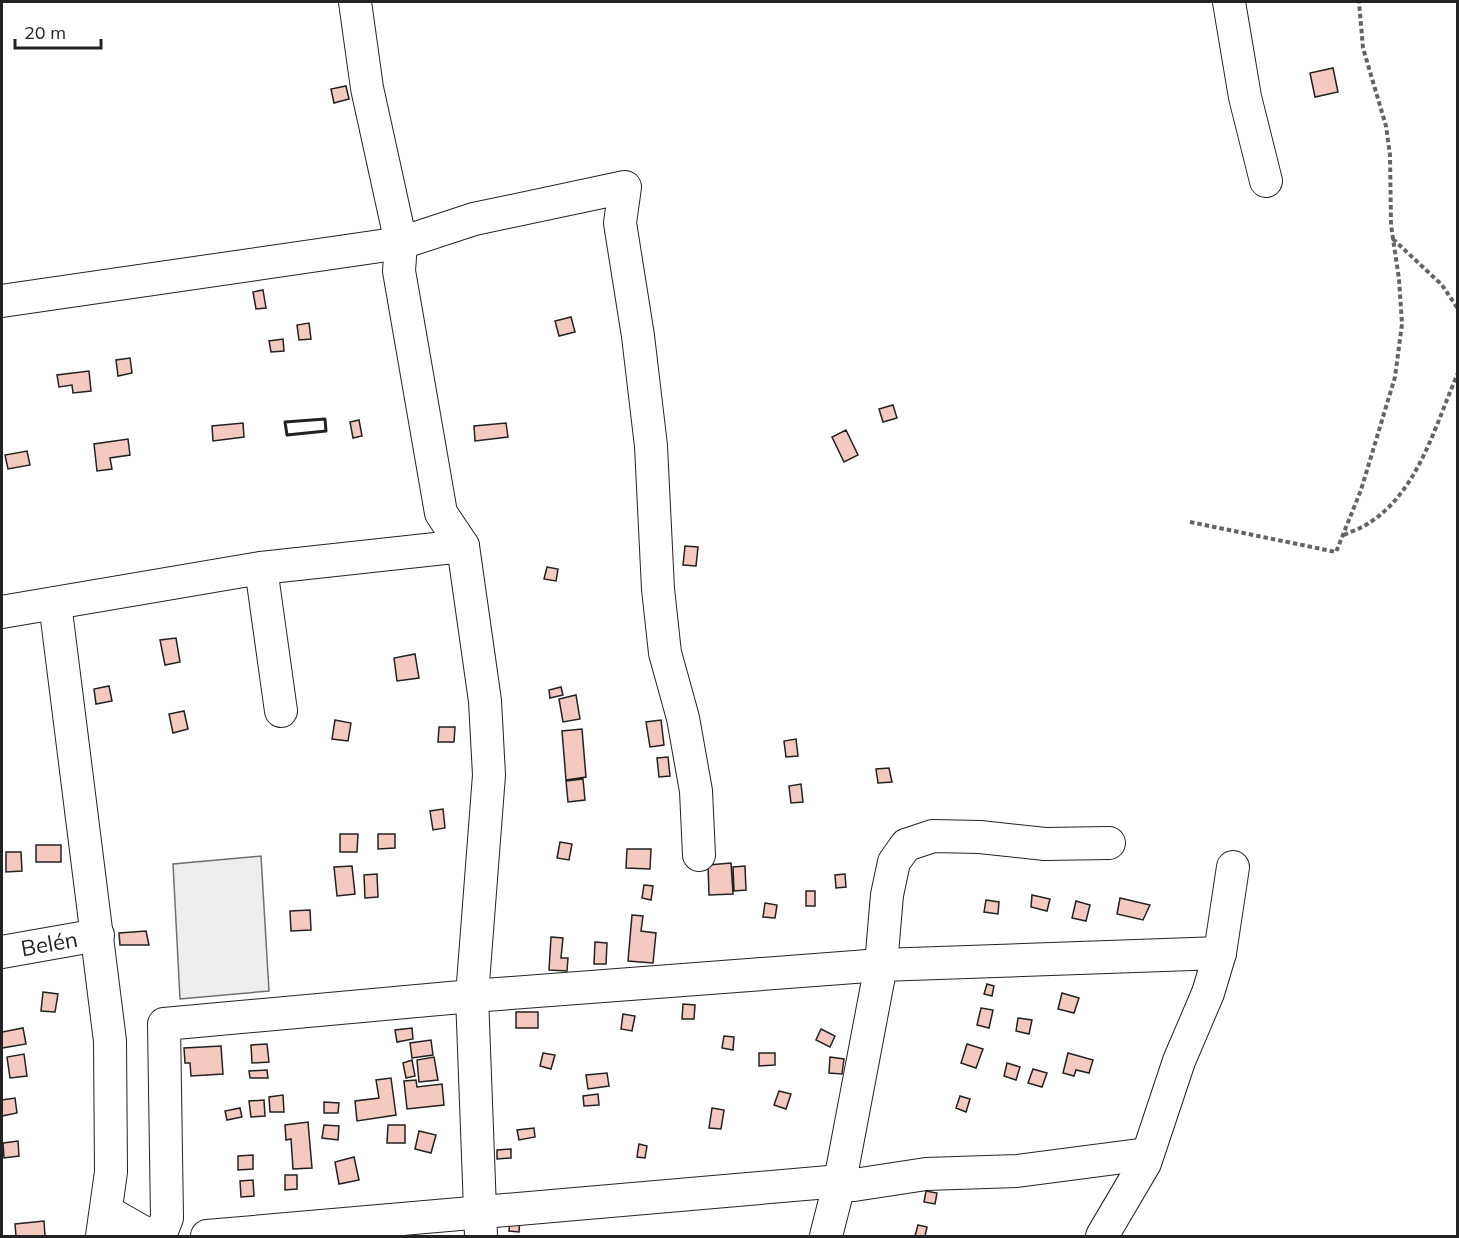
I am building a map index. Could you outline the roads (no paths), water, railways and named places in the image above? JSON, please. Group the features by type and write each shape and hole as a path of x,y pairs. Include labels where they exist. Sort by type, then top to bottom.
{"street":[{"path":"356,2 367,88 401,243 399,270 441,513 463,546 485,701 489,775 472,996 480,1223"},
{"path":"1229,2 1245,97 1266,181"},
{"path":"2,301 401,243 474,219 625,187 620,223 638,336 651,446 658,589 665,653 683,718 696,791 699,855"},
{"path":"2,612 261,568 463,546"},
{"path":"261,568 281,711"},
{"path":"55,603 110,1041 111,1172 104,1224 150,1236"},
{"path":"826,1236 840,1181 881,965 887,895 894,862 906,845 933,836 980,837 1045,844 1109,843"},
{"path":"1102,1236 1130,1191 1148,1154 1179,1061 1208,993 1220,953 1233,867"},
{"name":"Belén","path":"2,952 98,935"},
{"path":"160,1236 167,1218 164,1024 472,996 881,965 1220,953"},
{"path":"207,1236 480,1223 840,1181 854,1185 926,1174 1017,1171 1148,1154"}]}
